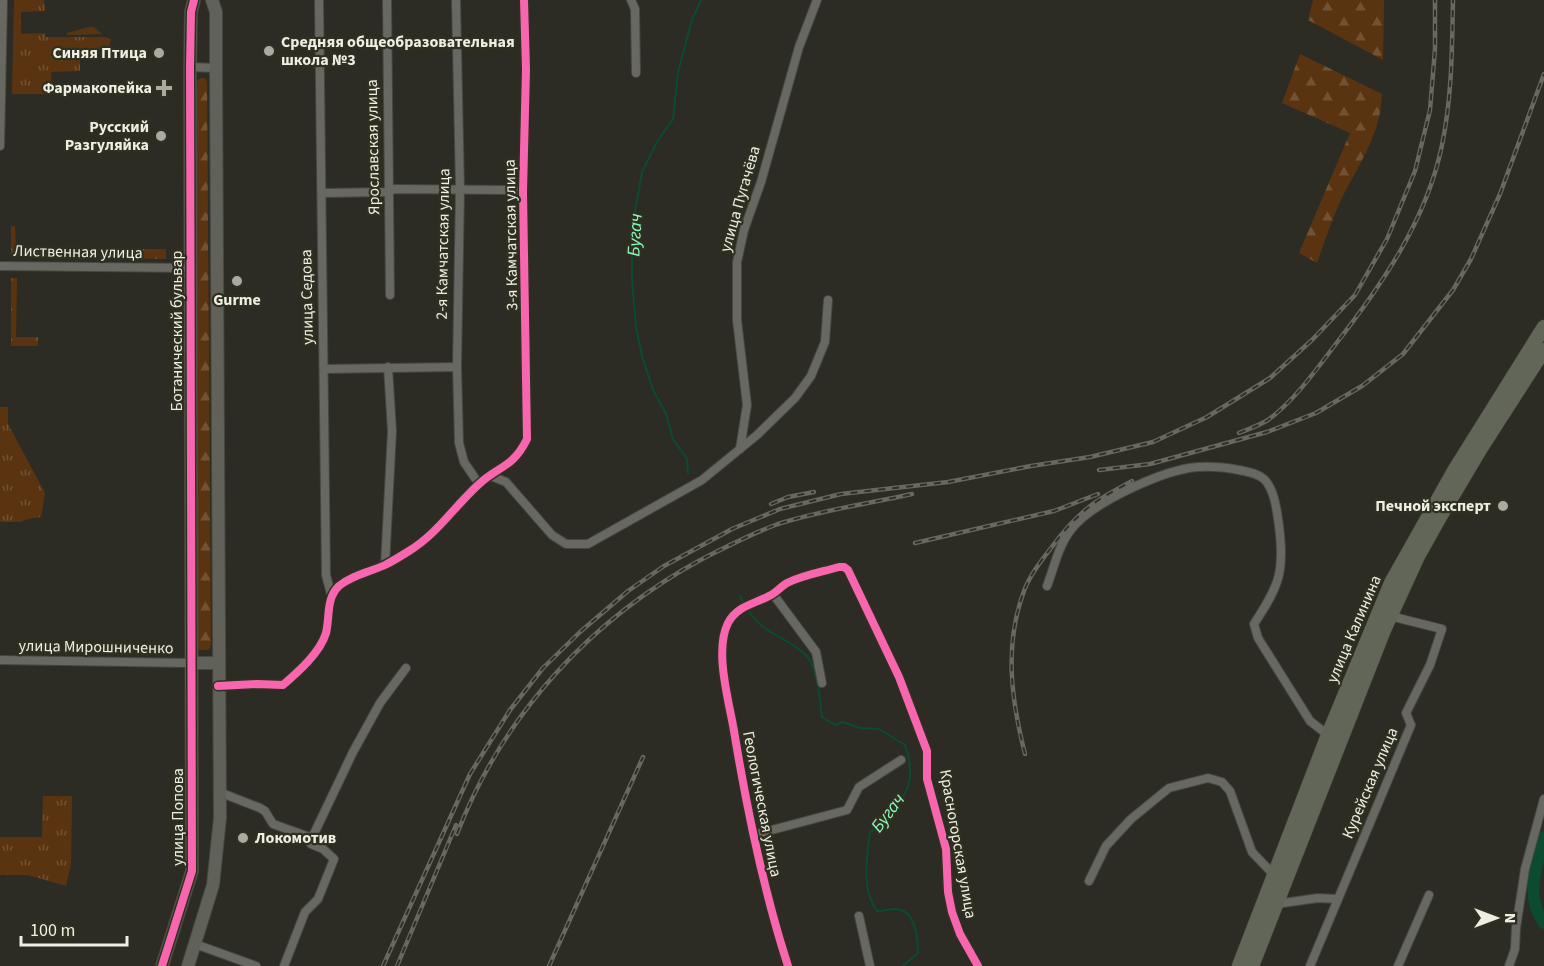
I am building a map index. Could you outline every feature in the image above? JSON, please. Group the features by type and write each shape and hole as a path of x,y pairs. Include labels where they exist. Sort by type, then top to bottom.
{"main road":[{"name":"улица Калинина","path":"1239,966 1328,735 1390,583 1449,480 1544,327"},
{"name":"улица Калинина","path":"1252,966 1390,616 1418,556 1480,448 1544,350"}],"street":[{"path":"0,146 3,0"},
{"name":"Ботанический бульвар","path":"191,663 190,68 191,12 194,0"},
{"path":"188,966 208,902 215,869 219,826 216,12 212,0"},
{"name":"улица Седова","path":"319,0 326,575 332,594"},
{"name":"Ярославская улица","path":"387,0 390,295"},
{"name":"2-я Камчатская улица","path":"456,0 460,189 457,367 460,449 464,462 479,484"},
{"name":"3-я Камчатская улица","path":"491,476 509,464 527,439 523,192 526,69 524,0"},
{"path":"631,0 635,9 636,73"},
{"name":"улица Пугачёва","path":"740,449 747,405 737,320 738,262 744,230 761,182 799,47 817,0"},
{"path":"190,68 216,68"},
{"path":"322,193 389,192 394,189 523,192"},
{"name":"Лиственная улица","path":"0,266 191,268"},
{"path":"218,686 283,685 322,643 332,594 341,584 385,565 412,550 437,528 479,484 491,476 506,482 552,535 566,544 588,544 694,485 740,449 795,398 811,376 825,342 828,300"},
{"path":"385,565 392,430 388,367"},
{"path":"324,369 457,367"},
{"path":"1047,586 1070,530 1116,495 1160,477 1190,468 1226,468 1252,472 1263,478 1272,495 1276,506 1282,550 1281,574 1271,597 1254,624 1258,638 1310,721 1328,735"},
{"name":"Красногорская улица","path":"722,645 728,623 736,612 751,602 757,602 795,580 839,567 848,570 899,677 927,751 927,779 946,849 948,892 952,912 960,934 978,966"},
{"path":"773,594 816,652 822,683"},
{"name":"Курейская улица","path":"1310,966 1411,724 1407,713 1430,665 1442,629 1390,616"},
{"name":"Геологическая улица","path":"722,645 724,676 753,834 770,911 788,966"},
{"name":"улица Мирошниченко","path":"0,660 191,663"},
{"path":"191,663 218,663"},
{"name":"улица Попова","path":"162,966 192,871 191,663"},
{"path":"284,966 305,912 318,899 334,859 323,849 311,844 312,838 353,752 380,703 406,668"},
{"path":"753,834 847,810 859,787 901,760"},
{"path":"1089,881 1106,846 1131,819 1169,788 1208,778 1222,782 1230,790 1252,852 1274,875"},
{"path":"219,792 260,808 273,824 312,838"},
{"path":"1509,966 1515,948 1525,869 1544,799"},
{"path":"1398,966 1429,895"},
{"path":"1276,904 1318,898 1337,899"},
{"path":"859,916 870,966"},
{"path":"195,944 256,966"}],"green space":[{"path":"14,0 44,0 45,11 21,12 21,34 45,33 46,37 105,37 111,39 109,49 80,49 80,71 51,72 52,94 12,94"},
{"path":"1313,0 1384,0 1383,60 1308,20"},
{"path":"94,27 102,34 67,35 67,33"},
{"path":"1300,54 1382,94 1381,109 1373,137 1340,202 1317,263 1299,253 1350,133 1282,103"},
{"path":"205,78 207,82 211,643 208,650 199,650 196,643 197,81"},
{"path":"11,226 15,226 16,248 94,249 95,258 11,256"},
{"path":"116,249 166,249 166,259 116,258"},
{"path":"11,278 17,278 16,337 38,337 38,346 11,346"},
{"path":"0,407 8,407 8,424 45,493 41,517 20,522 0,522"},
{"path":"43,796 72,796 71,864 66,886 28,875 0,875 0,837 42,837"}],"waterway":[{"name":"Бугач","path":"688,473 687,459 673,439 666,414 653,390 642,356 636,327 632,279 632,228 642,172 658,140 673,119 678,72 692,20 701,0"},
{"path":"740,596 743,602"},
{"name":"Бугач","path":"747,608 759,624 798,648 810,660 818,684 822,717 835,725 843,722 860,728 879,729 905,745 910,765 907,789 891,814 879,827 870,832 866,873 869,893 877,911 896,909 902,911 907,914 914,925 918,953 903,966"},
{"path":"1544,837 1533,892 1538,913 1544,923"}],"railway":[{"path":"383,966 470,774 510,710 543,668 580,632 628,591 664,566 732,529 780,509 841,494 948,482 1090,457 1153,442 1207,417 1270,378 1312,340 1355,295 1387,239 1415,171 1430,110 1435,49 1435,0"},
{"path":"1239,433 1268,420 1304,385 1385,276 1414,226 1435,173 1442,145 1451,73 1453,0"},
{"path":"1099,470 1150,464 1267,432 1316,413 1362,386 1403,354 1453,290 1471,259 1500,194 1544,74"},
{"path":"1025,754 1016,713 1012,672 1014,632 1024,591 1040,563 1073,521 1099,500 1132,481"},
{"path":"771,504 788,497 814,492"},
{"path":"457,834 476,790 499,749 526,710 589,640 625,610 663,582 704,558 778,524 912,494"},
{"path":"915,543 1054,511 1098,494"},
{"path":"549,966 643,757"},
{"path":"397,966 456,825"}],"cycle path":[{"path":"162,966 192,871 190,67 191,12 194,0"},
{"path":"218,686 283,685 308,662 319,648 326,633 330,602 339,586 355,576 388,563 419,544 469,493 511,461 522,449 527,439 523,192 526,69 524,0"},
{"path":"788,966 763,879 750,820 726,691 722,647 728,623 741,609 771,595 793,580 839,567 848,570 899,677 927,751 927,779 946,849 948,892 952,912 960,934 978,966"}],"place":[{"name":"Средняя общеобразовательная школа №3","path":"269,51"},
{"name":"Синяя Птица","path":"159,53"},
{"name":"Фармакопейка","path":"164,88"},
{"name":"Русский Разгуляйка","path":"161,136"},
{"name":"Gurme","path":"237,281"},
{"name":"Печной эксперт","path":"1503,506"},
{"name":"Локомотив","path":"243,838"}]}
